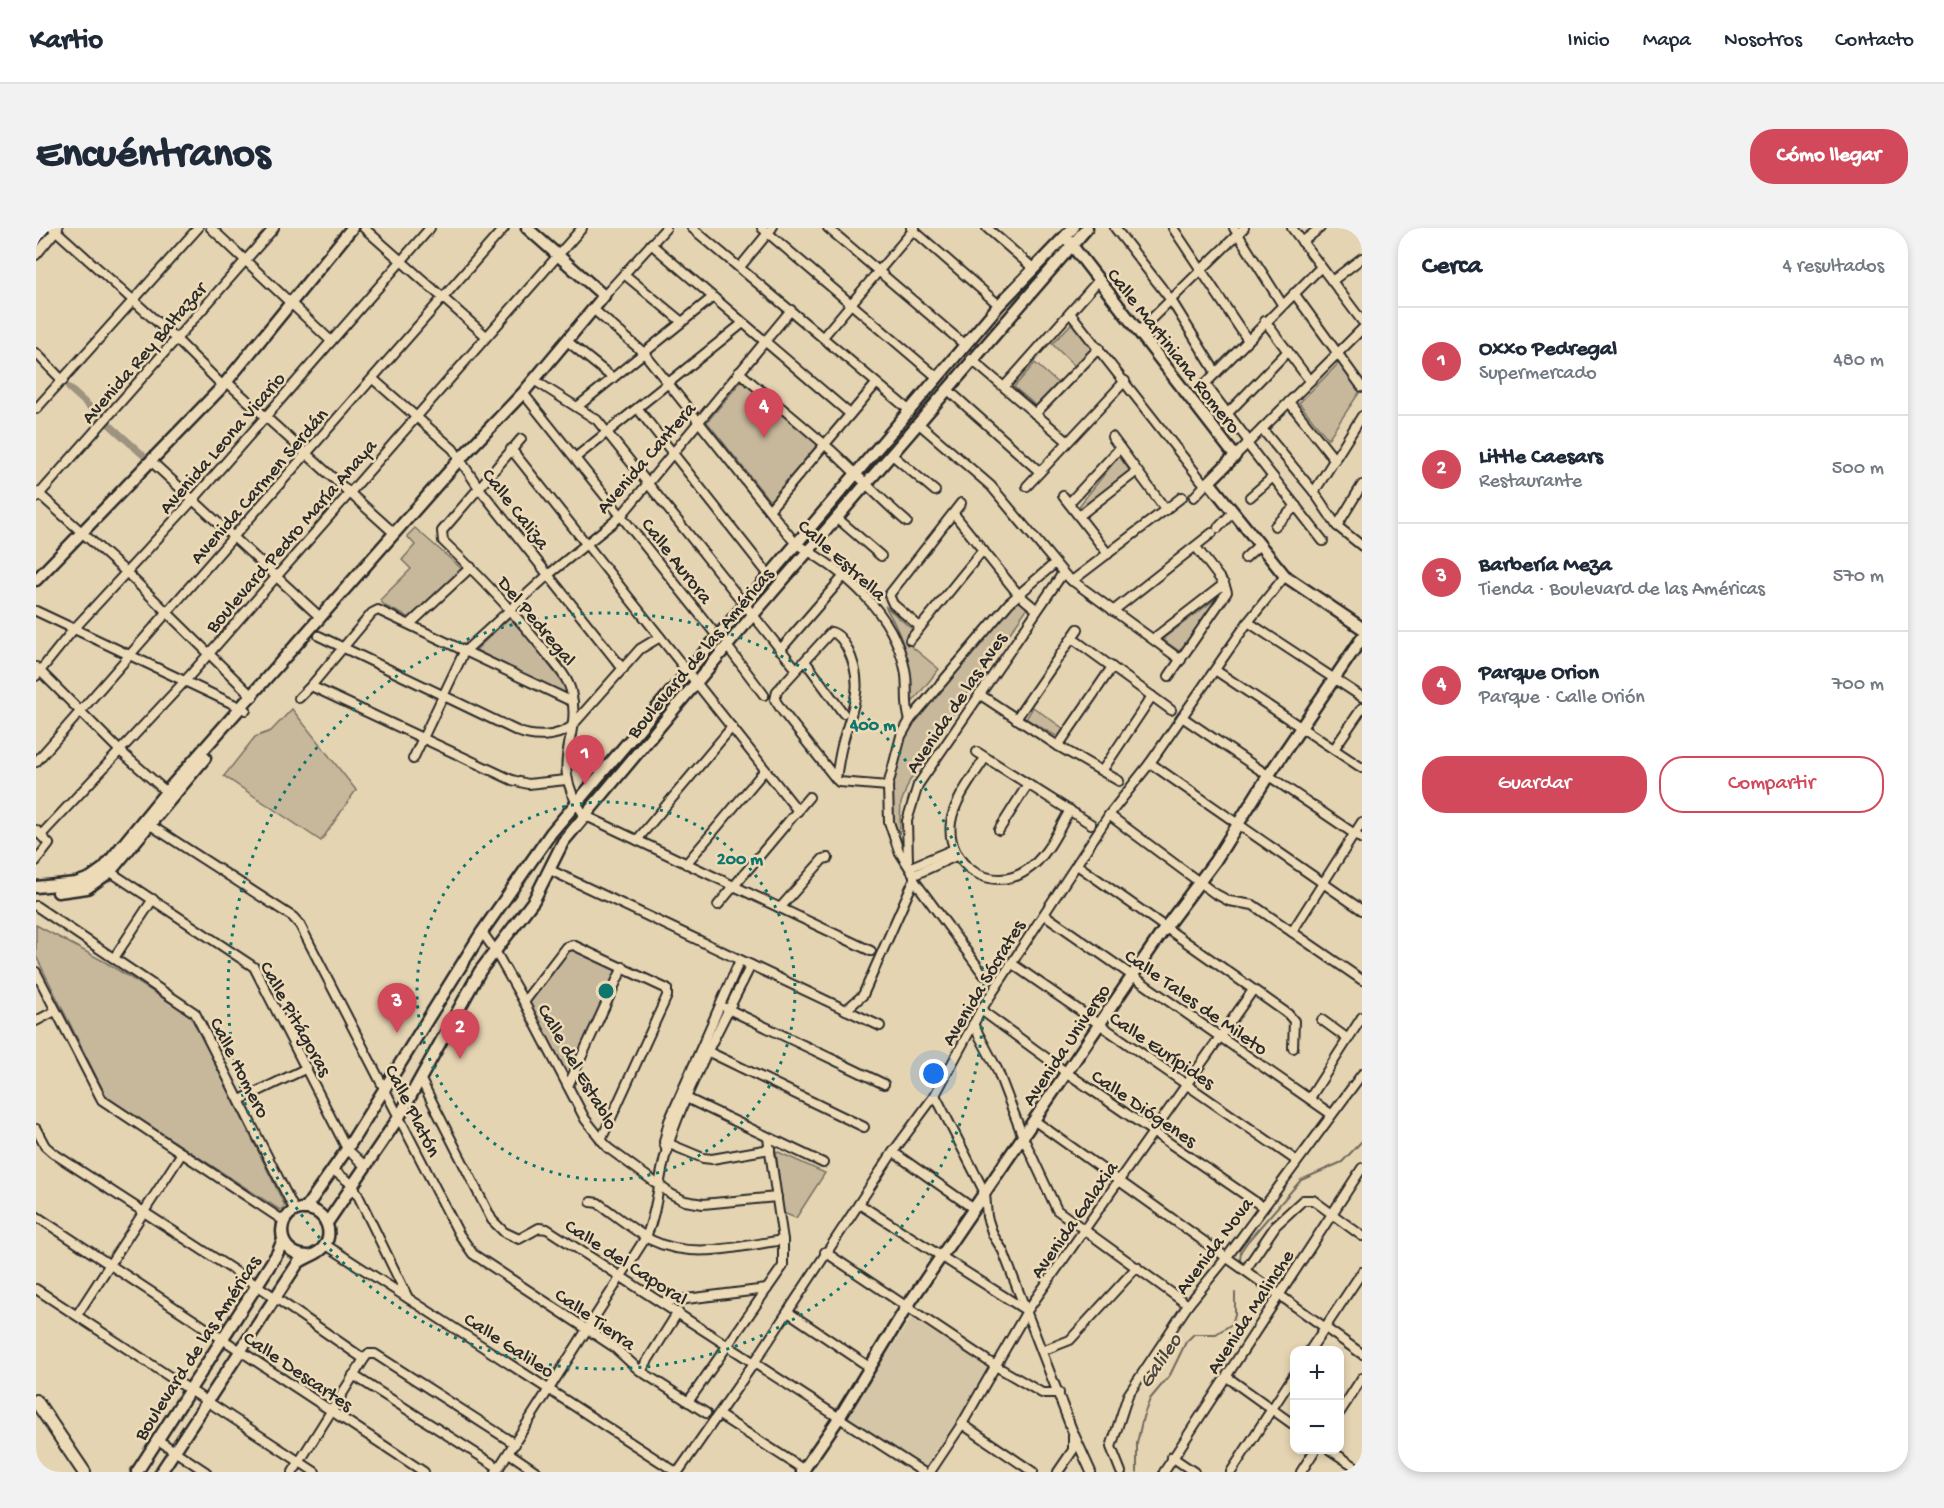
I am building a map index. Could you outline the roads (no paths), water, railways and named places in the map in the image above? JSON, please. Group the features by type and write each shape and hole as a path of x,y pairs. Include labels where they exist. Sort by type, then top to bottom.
{"main road":[{"path":"36,580 225,384 352,228"},
{"path":"36,886 56,892 76,891 94,885 320,617 459,460 523,393 604,296 527,228"},
{"name":"Boulevard de las Américas","path":"137,1472 277,1254 283,1240 284,1221 300,1210 333,1170 482,933 551,833 999,305 1067,235 1087,228"},
{"name":"Boulevard de las Américas","path":"327,1223 399,1117 480,971 534,900 563,842 696,682 918,423 1067,235"},
{"name":"Calle Martiniana Romero","path":"1067,235 1098,281 1234,456"},
{"path":"1234,456 1207,483 1285,576 1362,628"},
{"name":"Avenida Universo","path":"804,1471 839,1418 868,1366 940,1257 1165,928 1199,882 1362,638"},
{"path":"551,833 563,842"},
{"path":"300,1210 318,1213 327,1223 329,1237 326,1245"},
{"name":"Boulevard de las Américas","path":"283,1240 293,1253 308,1256"},
{"name":"Boulevard de las Américas","path":"161,1472 240,1349 271,1295 298,1263 320,1251 326,1245"},
{"path":"36,1401 84,1472"},
{"path":"36,1412 75,1472"}],"street":[{"path":"36,410 198,228"},
{"path":"211,228 331,341"},
{"name":"Avenida Rey Baltazar","path":"37,494 274,228"},
{"path":"364,228 486,336"},
{"name":"Avenida Leona Vicario","path":"37,672 193,500 430,228"},
{"name":"Avenida Carmen Serdán","path":"36,762 83,712 129,654 168,613 504,228"},
{"name":"Boulevard Pedro María Anaya","path":"36,861 48,846 48,841 39,832 185,681 348,492 582,228"},
{"path":"604,296 666,228"},
{"path":"692,228 909,411"},
{"path":"828,228 965,345"},
{"path":"987,228 1033,268"},
{"path":"1115,228 1171,300 1215,371"},
{"path":"1173,228 1203,269 1247,339"},
{"path":"1292,228 1362,321"},
{"path":"1302,242 1320,228"},
{"path":"36,255 56,229 225,384 266,416 394,533"},
{"path":"823,337 913,229 999,305"},
{"path":"740,267 767,230 938,378"},
{"path":"1138,332 1203,269 1238,230 1282,304"},
{"path":"651,244 850,414"},
{"path":"1332,280 1362,258"},
{"path":"1321,267 1206,380 1206,386 1247,439 1248,445 1323,541"},
{"path":"624,274 682,322"},
{"path":"1004,387 1098,281"},
{"path":"1294,293 1362,387"},
{"path":"577,406 713,297"},
{"name":"Calle Estrella","path":"594,309 644,353 796,544 843,576 878,610 898,646 906,671 909,720"},
{"name":"Avenida Cantera","path":"413,759 464,652 548,574 621,516 791,310"},
{"path":"1070,313 1207,483 1194,497"},
{"path":"1265,321 1310,381"},
{"path":"575,458 669,385 743,323"},
{"path":"1234,456 1248,445 1362,329"},
{"path":"567,340 613,378"},
{"path":"1035,414 1099,348"},
{"path":"1227,414 1288,351"},
{"path":"36,353 63,381"},
{"path":"971,359 1066,441"},
{"path":"740,372 824,444 866,484 868,490 906,522"},
{"name":"Calle Caliza","path":"373,379 453,449 479,488 623,669"},
{"path":"534,380 597,420 743,606 793,665"},
{"path":"1027,486 1066,441 1125,381"},
{"path":"769,510 876,384"},
{"path":"946,389 1040,472"},
{"name":"Calle Aurora","path":"523,393 717,636"},
{"path":"1289,402 1335,460"},
{"path":"638,409 769,575"},
{"path":"1314,492 1362,416"},
{"path":"918,423 995,490 1054,564 1072,581 1181,660"},
{"path":"1262,429 1314,492 1337,526 1362,546"},
{"path":"1112,437 1166,510"},
{"path":"479,488 521,439"},
{"path":"1069,503 1120,448"},
{"path":"512,449 798,811"},
{"path":"891,454 935,490"},
{"path":"152,462 320,617"},
{"path":"1079,516 1137,471"},
{"path":"1250,497 1273,477"},
{"path":"1337,526 1362,485"},
{"name":"Del Pedregal","path":"479,488 441,536 443,541 511,608 562,673 571,689 573,702 565,760 566,780 575,802 584,815"},
{"path":"37,494 82,531 168,613 209,654 247,704"},
{"path":"1063,496 1108,554"},
{"path":"1072,581 1182,497"},
{"path":"920,627 893,604 889,595 961,503"},
{"path":"1275,526 1296,506"},
{"path":"1113,611 1196,547 1233,512"},
{"path":"954,514 1018,594 1037,610"},
{"path":"837,518 881,556"},
{"path":"1245,558 1258,545"},
{"path":"1169,676 1227,592 1224,584 1196,547"},
{"path":"910,640 983,550"},
{"name":"Avenida de las Aves","path":"984,975 899,851 889,822 888,786 895,751 909,720 1018,594 1054,564"},
{"path":"410,624 471,567"},
{"name":"Avenida de las Aves","path":"912,871 907,821 911,800 936,756 1064,573"},
{"path":"780,650 843,576"},
{"name":"Avenida Sócrates","path":"677,1472 754,1364 825,1252 935,1095 981,1010 1109,815 1150,763 1248,622 1285,576"},
{"path":"1153,639 1224,584"},
{"path":"36,611 185,681 247,704"},
{"path":"298,698 375,611 410,624 464,652 573,702"},
{"path":"1248,622 1362,697"},
{"path":"1016,719 1078,629"},
{"path":"836,779 844,737 857,701 858,684 854,665 844,642 831,632 777,691 775,700 836,779 842,782 888,786"},
{"path":"319,636 525,734 550,735 571,728 640,649 660,637"},
{"path":"1071,638 1171,710"},
{"path":"727,646 764,695"},
{"path":"804,661 843,713"},
{"path":"1058,746 1112,667"},
{"path":"1215,670 1362,768"},
{"path":"37,672 83,712 119,750 169,794"},
{"path":"311,686 512,780 528,784 566,780"},
{"path":"979,694 1058,746 1119,781"},
{"path":"1102,771 1152,696"},
{"path":"1334,749 1362,708"},
{"path":"1182,717 1362,839"},
{"path":"637,840 732,728"},
{"path":"977,752 1091,824"},
{"path":"986,758 954,813 951,832 956,852 966,866 980,875 998,880 1012,878 1037,862 1070,810"},
{"path":"1150,763 1362,910"},
{"path":"686,864 765,770"},
{"path":"999,830 1028,784"},
{"path":"718,904 809,797"},
{"path":"584,815 871,951"},
{"path":"1109,815 1223,899 1250,904 1362,980"},
{"name":"Calle Platón","path":"146,822 297,921 468,1248"},
{"path":"1292,932 1362,822"},
{"path":"846,1010 863,995 912,871 956,852"},
{"path":"780,908 823,859 828,858"},
{"path":"1077,865 1292,1018 1293,1048"},
{"name":"Calle Pitágoras","path":"107,870 254,967 347,1149 366,1166"},
{"path":"550,870 880,1026"},
{"path":"114,958 153,899"},
{"name":"Calle Homero","path":"36,906 195,1013 300,1210"},
{"name":"Calle Tales de Mileto","path":"1045,915 1331,1114"},
{"name":"Calle del Establo","path":"482,933 495,950 524,1002 585,1119 601,1140 661,1187 685,1201 703,1204 777,1197"},
{"path":"524,1002 570,945 577,946 665,987 668,992 601,1140"},
{"path":"353,1375 498,1470 589,1330 645,1236 661,1187 667,1146 700,1048 740,960"},
{"name":"Calle Eurípides","path":"1011,963 1297,1161"},
{"path":"684,1097 709,1052 750,965"},
{"path":"568,1086 623,967"},
{"path":"36,972 99,1097 284,1221"},
{"name":"Avenida Galaxia","path":"930,1472 962,1424 1027,1311 1253,990"},
{"path":"720,1005 884,1084"},
{"name":"Calle Diógenes","path":"981,1010 1067,1073 1263,1207"},
{"path":"36,1021 55,1011"},
{"path":"1310,1098 1362,1017"},
{"path":"1322,1020 1348,1039"},
{"path":"973,1024 997,1069 1023,1137 1053,1203 1064,1216 1188,1305"},
{"path":"700,1048 864,1127"},
{"path":"240,1100 307,1068"},
{"name":"Avenida Nova","path":"1121,1472 1112,1447 1128,1395 1188,1305 1230,1259 1263,1207 1362,1074"},
{"name":"Calle del Caporal","path":"421,1080 481,1201 499,1228 519,1239 544,1228 622,1275 726,1346 923,1472"},
{"path":"935,1095 985,1193 987,1217 993,1235 1003,1251 1072,1430 1092,1472"},
{"path":"684,1097 823,1163"},
{"path":"1035,1121 1246,1269 1362,1354"},
{"path":"36,1129 48,1149 271,1295 364,1359"},
{"path":"688,1402 783,1266 783,1240 768,1138"},
{"path":"667,1146 712,1159 770,1149"},
{"path":"893,1152 974,1209"},
{"path":"77,1315 182,1153"},
{"name":"Avenida Malinche","path":"1164,1472 1362,1168"},
{"path":"333,1170 353,1185 409,1299"},
{"path":"1246,1269 1276,1225 1291,1209 1307,1199 1362,1236"},
{"path":"591,1202 598,1203 645,1236 666,1246 689,1250 783,1240"},
{"path":"859,1204 1027,1311"},
{"name":"Calle Descartes","path":"36,1216 240,1349 420,1471"},
{"name":"Calle Galileo","path":"326,1245 677,1472"},
{"name":"Calle Tierra","path":"468,1248 477,1258 589,1330 614,1347 641,1371 706,1413"},
{"path":"825,1252 994,1365 1042,1393 1059,1394"},
{"path":"1042,1351 1070,1340 1137,1267"},
{"path":"1313,1346 1362,1272"},
{"path":"661,1302 767,1288"},
{"path":"36,1289 315,1472"},
{"path":"641,1371 678,1312"},
{"path":"788,1312 868,1366"},
{"path":"293,1472 364,1359 368,1354 375,1353 515,1444"},
{"path":"1227,1377 1290,1422"},
{"path":"1344,1407 1362,1378"},
{"path":"1231,1472 1290,1382"},
{"path":"719,1415 804,1471"},
{"path":"962,1424 1033,1472"},
{"path":"1058,1472 1073,1450 1072,1430"},
{"path":"158,1440 206,1472"},
{"path":"509,1453 537,1472"},
{"path":"1301,1472 1312,1454"},
{"path":"1337,1454 1362,1471"},
{"path":"1172,1457 1194,1472"}],"waterway":[{"path":"69,388 143,455"},
{"name":"Galileo","path":"1240,1260 1241,1251 1248,1241 1301,1180 1342,1162 1362,1141"},
{"name":"Galileo","path":"1137,1472 1137,1443 1150,1399 1170,1375 1186,1342 1194,1334 1216,1334 1232,1324 1235,1314 1235,1293"}],"place":[{"name":"Parque Orion","path":"764,438"},
{"name":"Oxxo Pedregal","path":"585,785"},
{"name":"Barbería Meza","path":"397,1033"},
{"name":"Little Caesars","path":"460,1059"}]}
